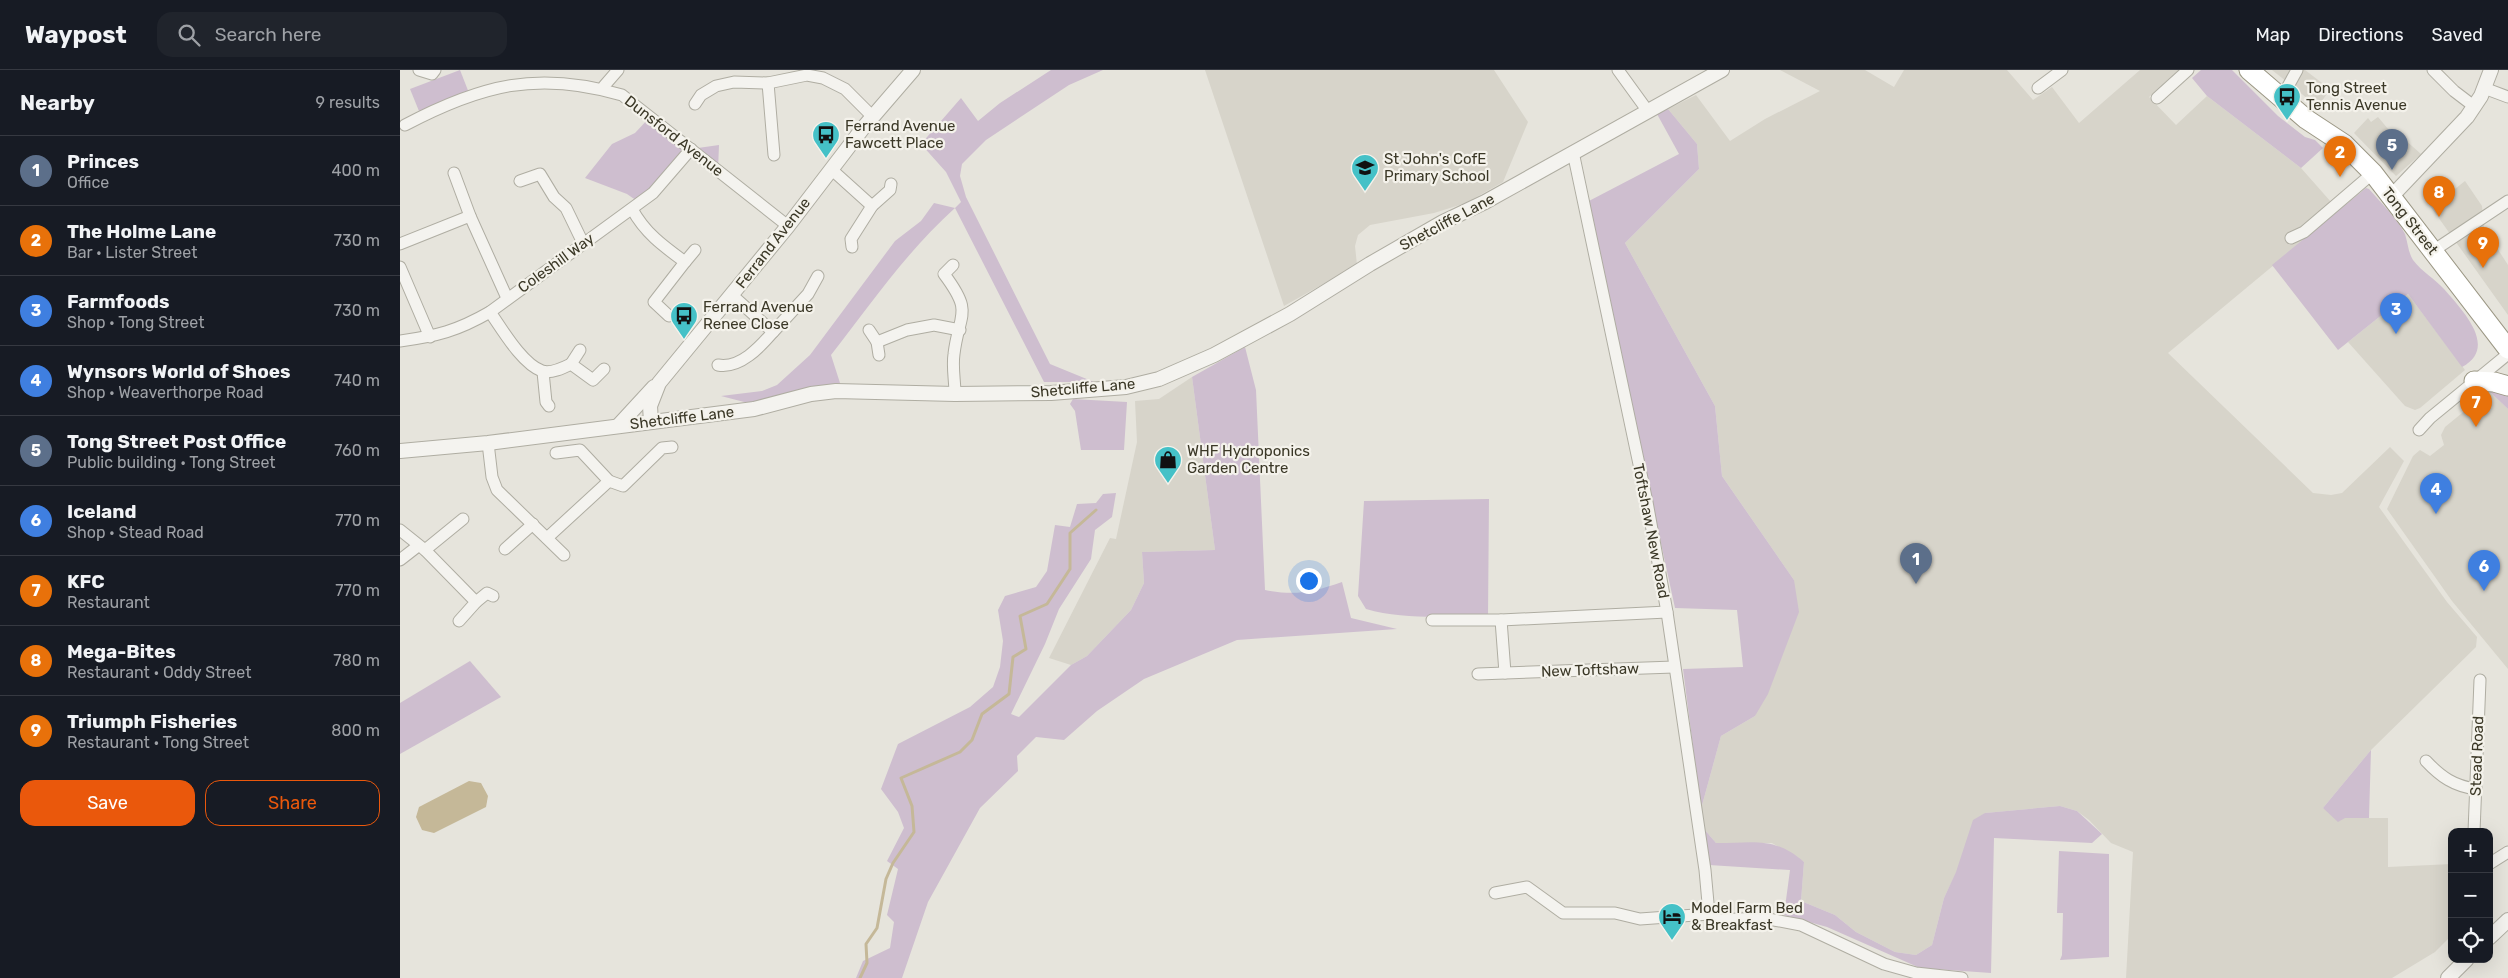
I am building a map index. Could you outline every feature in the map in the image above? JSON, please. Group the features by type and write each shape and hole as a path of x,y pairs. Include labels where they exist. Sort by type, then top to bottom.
{"highway":[{"name":"Tong Street","path":"2249,70 2281,99 2344,144 2373,173 2508,349"},
{"path":"2474,381 2494,382 2508,386"}],"street":[{"path":"419,70 432,74 435,70"},
{"path":"604,86 618,70"},
{"name":"Ferrand Avenue","path":"651,422 650,406 659,383 913,70"},
{"path":"1618,70 1647,110"},
{"name":"Shetcliffe Lane","path":"400,451 488,444 619,425 754,409 811,394 836,391 954,394 1050,393 1126,386 1159,379 1214,354 1290,314 1370,264 1722,70"},
{"path":"2038,88 2062,70"},
{"path":"2157,98 2188,70"},
{"path":"2281,99 2297,70"},
{"path":"2433,70 2454,92 2475,107"},
{"path":"2392,196 2455,131 2475,107 2492,70"},
{"path":"695,104 702,95 716,86 734,82 768,83 807,73 824,78 845,89 873,117"},
{"name":"Dunsford Avenue","path":"405,125 444,104 492,83 520,77 552,76 604,86 622,95 788,226"},
{"path":"768,83 774,154"},
{"path":"2484,88 2508,97"},
{"name":"Coleshill Way","path":"400,341 430,337 462,328 490,312 652,193 691,148"},
{"name":"Toftshaw New Road","path":"1573,152 1647,502 1667,612 1705,870 1709,914"},
{"path":"832,169 872,206"},
{"path":"520,181 544,170 554,197 566,208 583,243"},
{"path":"454,173 470,216 507,298"},
{"path":"2291,238 2304,232 2373,173"},
{"path":"847,242 872,206 892,188"},
{"path":"2433,251 2508,201"},
{"path":"632,209 641,226 653,239 685,262"},
{"path":"400,244 470,216"},
{"path":"669,316 650,305 694,250"},
{"path":"953,265 944,274 959,294 963,309 960,330 953,355 954,394"},
{"path":"400,267 430,337"},
{"path":"725,369 749,355 811,296 818,276"},
{"path":"732,295 773,332"},
{"path":"490,312 520,354 534,367 543,372 559,370 572,364 580,350"},
{"path":"877,342 907,330 934,325 960,330"},
{"path":"869,330 877,342 879,355"},
{"path":"2419,430 2430,418 2508,354"},
{"path":"572,364 594,382 604,369"},
{"path":"543,372 546,405"},
{"path":"619,425 659,383"},
{"path":"488,444 492,476 498,490 564,555"},
{"path":"556,453 580,450 609,481 625,490 662,448 672,447"},
{"path":"547,538 609,481"},
{"path":"400,560 422,548 463,520"},
{"path":"505,550 533,524"},
{"path":"400,530 422,548 476,602"},
{"path":"459,621 487,593 493,596"},
{"path":"1432,620 1501,620 1667,612"},
{"path":"1501,620 1505,673"},
{"name":"New Toftshaw","path":"1478,674 1674,667"},
{"name":"Stead Road","path":"2474,828 2480,680"},
{"path":"2426,761 2446,780 2457,785 2476,789"},
{"path":"2493,861 2508,852"},
{"path":"1495,893 1527,888 1563,912 1615,913 1640,919 1709,914 1714,920 1763,918 1801,925 1884,964 1916,973 1962,978"},
{"path":"2493,932 2508,920"},
{"path":"2448,978 2462,963"}],"shaded area":[{"path":"460,70 469,93 421,116 410,89"},
{"path":"1051,70 1103,70 1069,85 986,140 962,164 960,176 966,197 1050,364 1094,382 1044,382 955,208 961,202 946,172 921,144 961,98 978,121 1000,103"},
{"name":"St John's CofE Primary School","path":"1205,70 1494,70 1528,122 1503,182 1466,203 1434,213 1370,225 1358,235 1355,246 1357,265 1284,306"},
{"path":"1780,70 1865,70 1894,87 1904,70 2007,70 2033,100 2052,87 2079,123 2140,70 2180,70 2149,97 2176,125 2207,96 2301,168 2339,211 2168,353 2313,493 2331,495 2342,493 2390,447 2404,461 2379,507 2447,602 2477,637 2476,647 2371,750 2323,808 2345,818 2388,818 2388,867 2448,864 2448,939 2435,952 2392,978 2126,978 2133,852 2111,843 2089,820 2077,811 2060,806 1985,813 1944,898 1932,945 1916,955 1895,952 1856,932 1835,915 1801,901 1804,862 1772,843 1716,843 1704,829 1701,809 1721,736 1755,716 1794,580 1722,476 1715,406 1625,243 1699,169 1697,144 1668,109 1696,95 1730,141 1765,119 1820,91"},
{"path":"2201,70 2232,70 2278,116 2305,137 2315,140 2323,148 2301,168 2207,96 2192,78"},
{"path":"2272,70 2305,70 2330,89 2318,107"},
{"path":"1668,109 1697,144 1699,169 1625,243 1715,406 1722,476 1794,580 1799,612 1768,694 1755,716 1721,736 1701,809 1683,669 1743,667 1737,610 1675,608 1587,202 1679,154 1657,114"},
{"path":"650,117 691,149 640,203 627,194 585,178 612,144 635,133"},
{"path":"2378,117 2399,142 2404,139 2421,154 2396,176 2354,133 2368,118 2371,122"},
{"path":"719,145 718,170 691,149"},
{"path":"2465,181 2482,206 2484,228 2508,265 2508,315 2428,203 2449,183 2455,189"},
{"path":"2366,188 2384,205 2402,228 2413,260 2444,289 2460,307 2474,328 2477,349 2473,359 2462,367 2408,294 2338,350 2272,265"},
{"path":"934,203 955,208 905,260 831,355 840,383 748,403 721,396 762,391 777,385 810,355 895,241 921,221"},
{"path":"2408,294 2465,370 2420,408 2415,410 2405,406 2348,342"},
{"path":"1245,347 1256,390 1265,590 1295,593 1342,582 1351,618 1397,629 1237,640 1144,679 1097,711 1064,740 1036,737 1017,756 1018,771 980,808 928,902 902,978 856,978 863,961 890,948 894,922 887,915 898,869 887,861 904,828 898,812 881,789 898,744 970,707 993,687 1000,667 1003,641 998,610 1005,596 1036,587 1047,571 1055,525 1070,527 1077,504 1096,503 1103,494 1116,493 1112,517 1095,530 1091,559 1059,609 1045,644 1011,714 1019,717 1071,665 1087,656 1131,610 1144,583 1142,552 1215,550 1192,377"},
{"name":"WHF Hydroponics Garden Centre","path":"1192,377 1215,550 1142,552 1144,583 1131,610 1087,656 1071,665 1049,658 1110,538 1116,539 1137,442 1135,401 1159,399"},
{"path":"2489,391 2508,409 2508,669 2452,601 2387,509 2413,456 2420,450 2430,456 2444,445 2441,435 2445,427"},
{"path":"2489,391 2508,394 2508,409"},
{"path":"1073,399 1127,402 1124,450 1081,450 1075,411 1070,404"},
{"path":"1489,499 1488,616 1411,616 1366,609 1358,596 1364,501"},
{"path":"470,661 501,697 400,754 400,703"},
{"path":"2371,750 2369,818 2345,818 2338,822 2323,808"},
{"path":"469,781 481,783 488,796 486,807 434,833 422,830 416,817 419,807"},
{"path":"2060,806 2077,811 2102,834 2092,843 1994,838 1991,973 1920,968 1827,927 1784,915 1790,870 1709,865 1704,829 1716,843 1753,842 1783,848 1804,862 1801,901 1835,915 1856,932 1895,952 1916,955 1932,945 1944,898 1956,872 1973,820 1985,813"},
{"path":"2059,851 2109,854 2109,957 2060,960 2062,955 2063,913 2057,913"}],"waterway":[{"path":"860,978 867,963 866,944 877,928 886,879 893,863 914,832 912,806 901,778 960,752 972,740 982,714 1009,694 1013,657 1026,649 1020,616 1047,604 1070,569 1070,533 1096,510"}],"place":[{"name":"Tong Street Tennis Avenue","path":"2287,121"},
{"name":"Ferrand Avenue Fawcett Place","path":"826,159"},
{"name":"Tong Street Post Office","path":"2392,170"},
{"name":"The Holme Lane","path":"2340,177"},
{"name":"St John's CofE Primary School","path":"1365,192"},
{"name":"Mega-Bites","path":"2439,217"},
{"name":"Triumph Fisheries","path":"2483,268"},
{"name":"Farmfoods","path":"2396,334"},
{"name":"Ferrand Avenue Renee Close","path":"684,340"},
{"name":"KFC","path":"2476,427"},
{"name":"WHF Hydroponics Garden Centre","path":"1168,484"},
{"name":"Wynsors World of Shoes","path":"2436,514"},
{"name":"Princes","path":"1916,584"},
{"name":"Iceland","path":"2484,591"},
{"name":"Model Farm Bed & Breakfast","path":"1672,941"}]}
